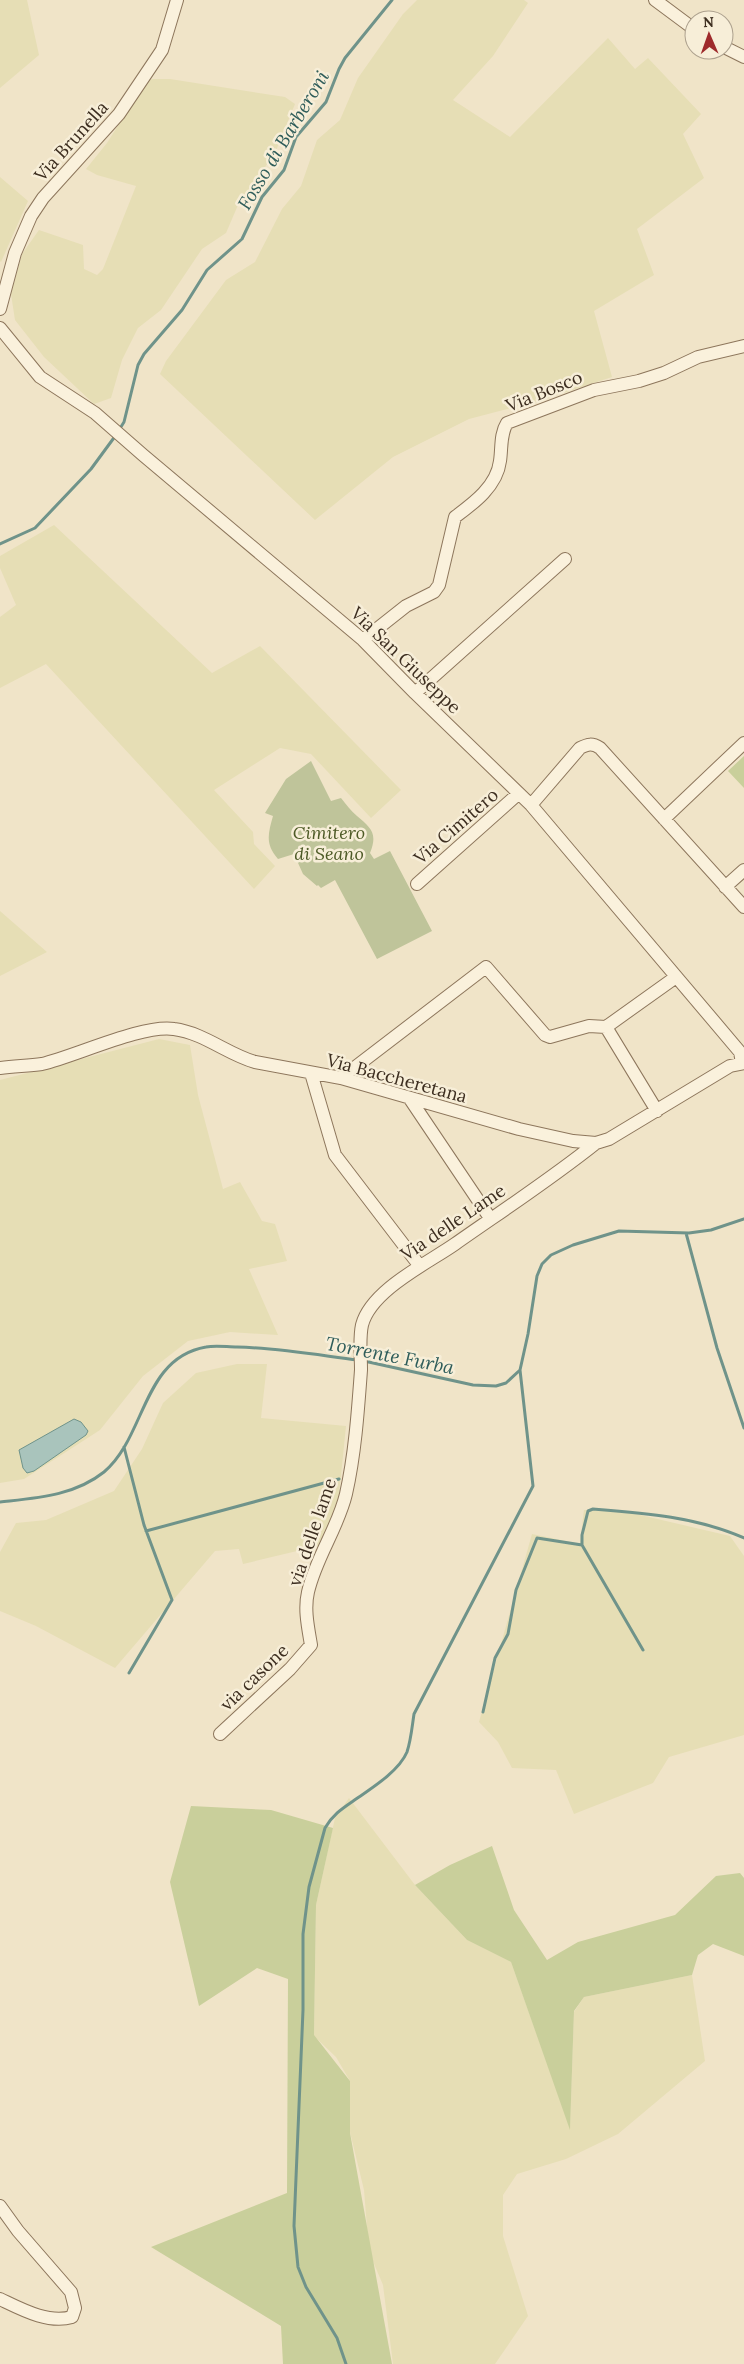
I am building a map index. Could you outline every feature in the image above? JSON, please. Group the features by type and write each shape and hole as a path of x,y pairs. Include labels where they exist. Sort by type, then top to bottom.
{"street":[{"name":"Via Brunella","path":"0,309 10,267 31,216 43,198 119,114 157,58 162,50 177,0"},
{"path":"655,0 684,22"},
{"name":"Via San Giuseppe","path":"0,328 40,376 114,428 363,640 414,693 530,805 740,1052 742,1061"},
{"name":"Via Bosco","path":"363,640 406,606 434,592 439,585 454,517 482,496 499,468 502,434 507,423 594,390 639,381 664,373 698,356 744,346"},
{"path":"414,693 566,559"},
{"path":"664,818 744,743"},
{"path":"530,805 580,748 586,744 594,744 600,748 744,907"},
{"name":"Via Cimitero","path":"417,884 518,794"},
{"path":"725,886 744,870"},
{"path":"341,1078 486,967 544,1035 550,1037 589,1026 606,1027 676,977"},
{"path":"606,1027 657,1111"},
{"name":"Via Baccheretana","path":"0,1068 42,1064 141,1033 172,1028 194,1034 241,1058 341,1078 519,1129 573,1141 596,1143 609,1139 710,1077 742,1061"},
{"path":"311,1073 335,1155 419,1265"},
{"path":"410,1099 490,1218"},
{"name":"Via delle Lame","path":"360,1370 363,1323 380,1297 419,1265 452,1246 596,1143"},
{"name":"via delle lame","path":"310,1645 307,1616 308,1593 315,1570 343,1508 350,1473 360,1370"},
{"name":"via casone","path":"220,1734 290,1669 310,1645"},
{"path":"0,2206 18,2231 71,2292 75,2308 72,2317 62,2320 27,2312 0,2299"}],"shaded area":[{"path":"0,0 27,0 39,55 0,88"},
{"path":"417,0 524,0 528,3 493,56 453,100 510,137 608,38 635,69 648,58 701,114 683,134 704,178 637,229 654,275 594,311 612,377 545,399 469,419 393,457 315,520 160,374 166,361 226,280 255,262 282,209 301,186 317,140 340,120 358,78 403,14"},
{"path":"152,79 170,79 285,97 295,104 275,153 238,205 226,233 202,249 161,310 138,328 122,360 111,398 94,404 44,357 15,320 11,294 22,254 39,230 83,245 84,269 97,275 103,269 136,186 97,175 86,169 107,143 145,83"},
{"path":"0,177 28,201 1,262 0,261"},
{"path":"54,525 212,673 260,646 401,790 371,818 311,754 280,748 214,790 253,832 254,844 275,866 254,889 46,664 0,688 0,617 16,605 0,568 0,556"},
{"path":"0,911 47,952 0,976"},
{"path":"159,1039 190,1045 198,1095 223,1189 240,1182 262,1221 275,1224 287,1261 249,1269 278,1335 230,1332 188,1341 143,1376 100,1430 24,1479 0,1483 0,1080"},
{"path":"237,1364 267,1364 261,1418 346,1426 338,1505 318,1546 243,1564 239,1549 215,1551 115,1668 36,1626 0,1611 0,1552 16,1523 46,1520 114,1491 142,1449 163,1403 196,1373"},
{"path":"584,1510 619,1510 730,1536 744,1556 744,1735 669,1757 653,1783 574,1814 556,1770 512,1768 498,1742 479,1722 532,1534 580,1544"},
{"path":"349,1798 415,1885 467,1940 511,1962 570,2128 574,2012 584,1997 692,1975 705,2061 618,2134 566,2159 517,2174 503,2195 503,2236 528,2316 495,2364 393,2364 383,2285 369,2252 364,2190 350,2132 350,2081 336,2057 314,2036 316,1905 335,1818"}],"green space":[{"path":"744,756 744,788 728,771"},
{"name":"Cimitero di Seano","path":"311,761 331,801 341,798 372,831 373,840 370,853 374,859 390,851 432,931 377,959 335,880 321,888 317,886 303,874 294,854 278,859 269,844 273,816 265,813 286,779"},
{"path":"191,1806 271,1810 333,1828 316,1905 314,2035 350,2081 350,2133 392,2364 283,2364 281,2326 151,2247 287,2193 288,1979 257,1968 199,2006 170,1882"},
{"path":"492,1846 514,1910 547,1960 578,1942 675,1915 716,1876 740,1873 744,1878 744,1956 713,1944 698,1955 692,1975 584,1997 574,2011 570,2130 511,1962 467,1940 415,1885 450,1865"}],"water":[{"path":"74,1419 81,1422 88,1431 86,1435 34,1471 27,1473 23,1468 19,1450"}],"waterway":[{"name":"Fosso di Barberoni","path":"119,430 124,422 138,365 144,354 182,310 207,270 242,239 262,197 284,170 296,137 326,102 345,58 392,0"},
{"name":"Fosso di Barberoni","path":"0,544 35,528 91,469 116,435"},
{"name":"Torrente Furba","path":"364,1361 473,1385 496,1386 506,1383 520,1370 537,1276 542,1264 551,1255 573,1245 619,1231 689,1233 711,1230 744,1219"},
{"path":"686,1233 717,1348 744,1428"},
{"name":"Torrente Furba","path":"0,1502 54,1495 80,1486 104,1472 118,1457 129,1439 157,1382 169,1366 185,1354 206,1347 222,1346 282,1350 358,1360"},
{"path":"346,2364 337,2338 306,2287 298,2267 294,2226 303,2010 303,1934 309,1887 328,1823 343,1808 370,1790 398,1766 407,1752 414,1714 533,1486 520,1370"},
{"path":"124,1447 144,1525 172,1600 129,1673"},
{"path":"146,1531 339,1479"},
{"path":"643,1650 582,1545 582,1535 588,1511 593,1509 670,1517 708,1525 744,1538"},
{"path":"483,1712 495,1658 508,1634 516,1590 537,1538 582,1545"}]}
